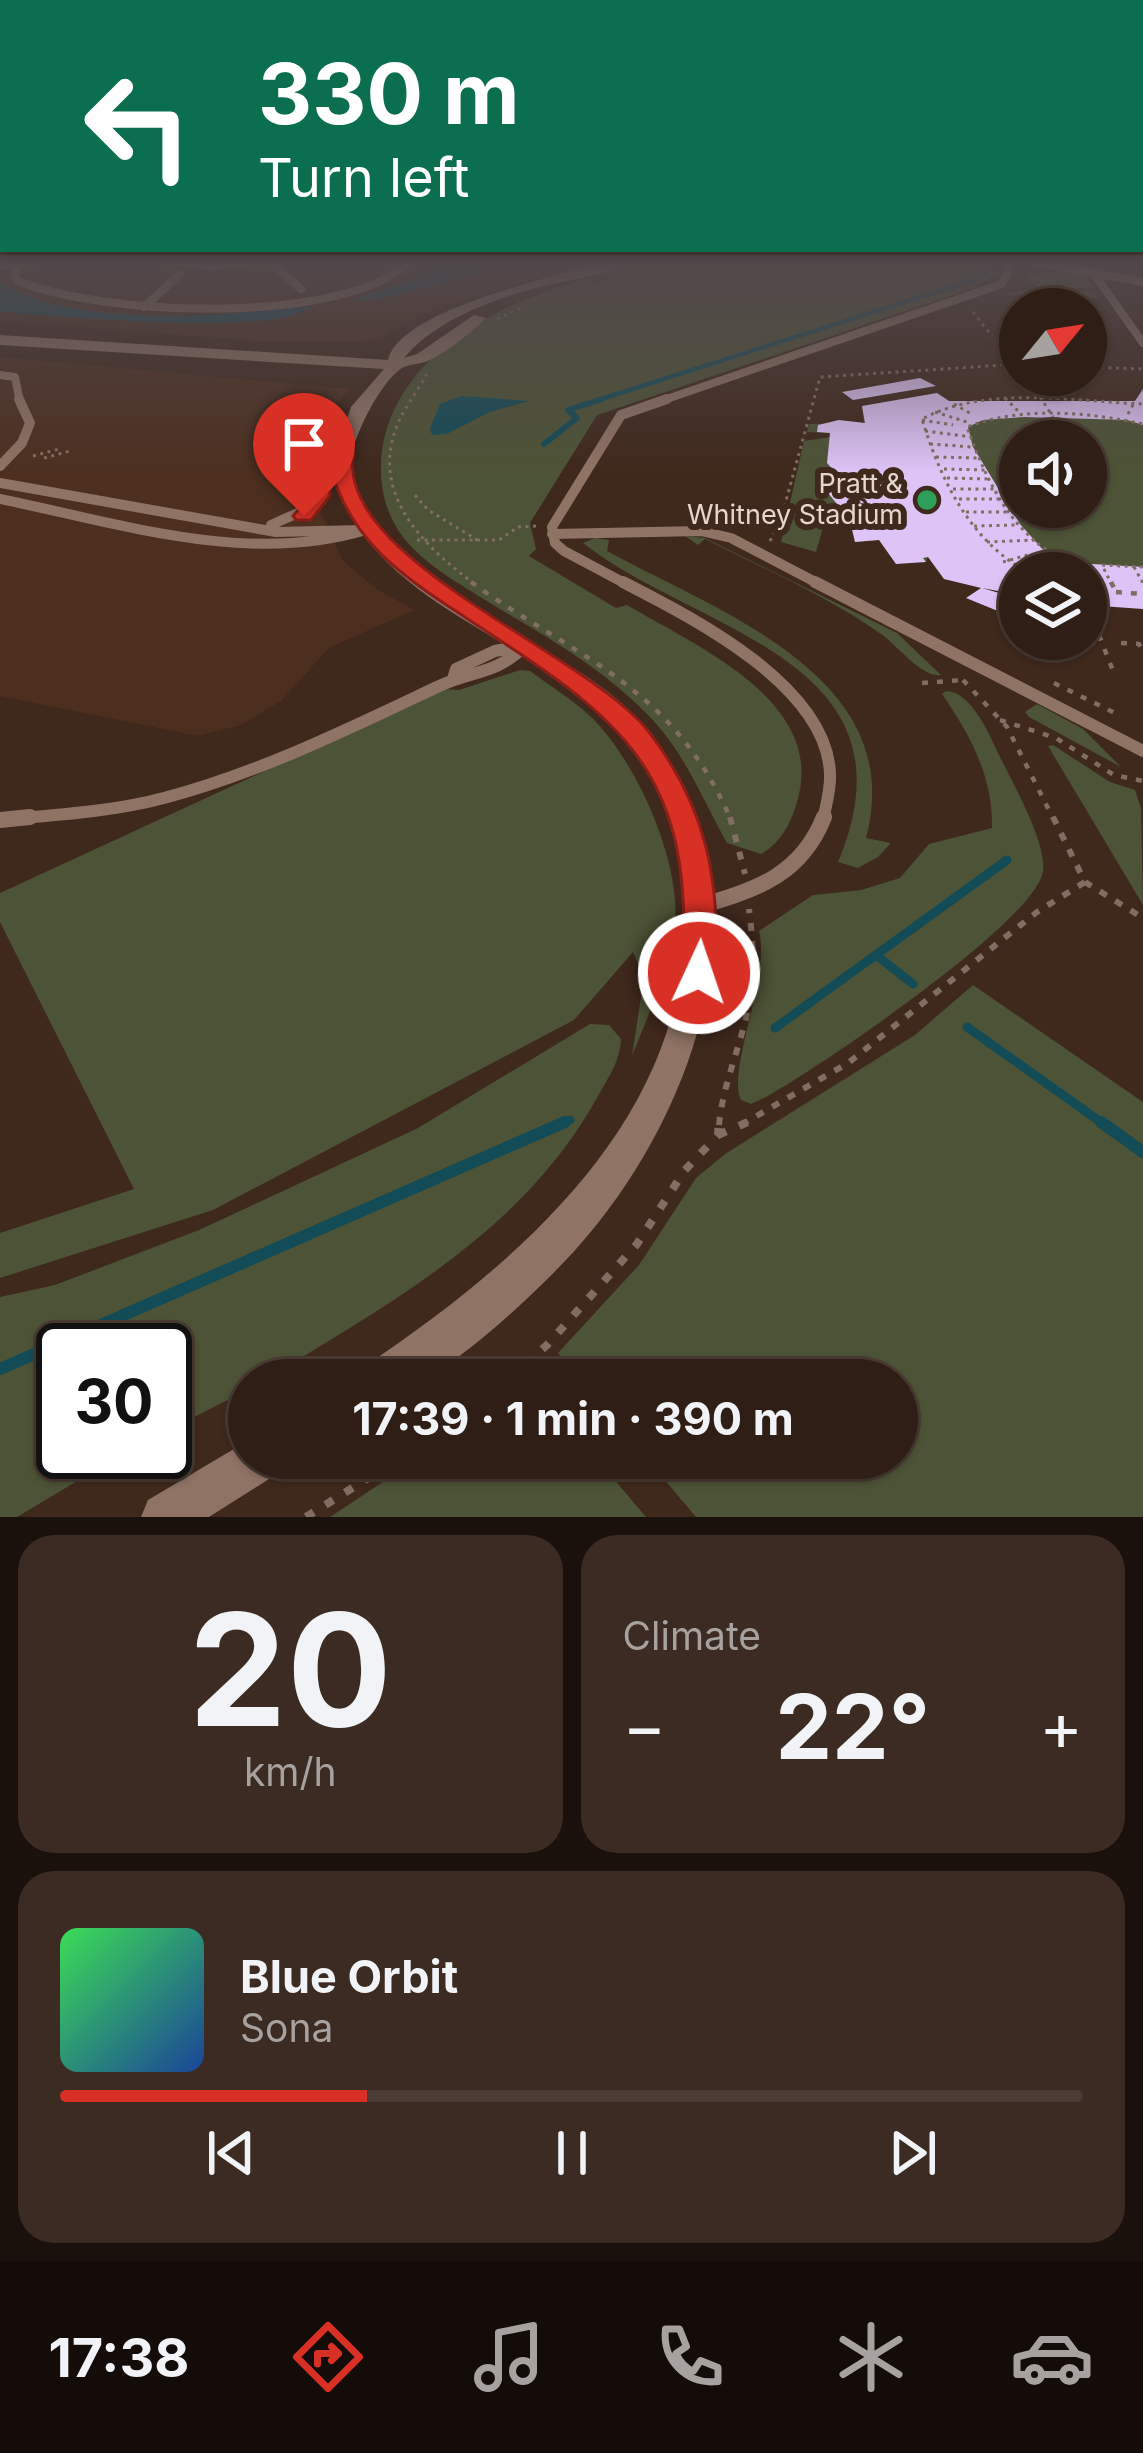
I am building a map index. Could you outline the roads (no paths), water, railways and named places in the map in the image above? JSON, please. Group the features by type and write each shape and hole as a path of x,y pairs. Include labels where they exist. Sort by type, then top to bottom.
{"street":[{"path":"312,360 374,348 425,330"},
{"path":"0,340 396,365 423,357 464,330"},
{"path":"414,1359 490,1307 584,1211 636,1135 674,1064 699,973 703,905 678,801 659,766 612,708 526,645 421,578 366,530 340,470 344,453 360,407 396,365 395,354 419,333"},
{"path":"165,1517 228,1478"}],"lane":[{"path":"552,534 610,426 621,415 872,330"},
{"path":"0,375 15,377 17,395 30,423 22,443 0,466"},
{"path":"248,528 304,516 320,496 321,469 344,453"},
{"path":"0,483 248,528 366,530"},
{"path":"0,500 271,546 341,542 366,530"},
{"path":"552,534 701,531 738,541 1143,751"},
{"path":"552,534 564,551 766,667 806,709 827,754 828,806 820,829 797,863 781,881 703,905"},
{"path":"0,820 90,813 179,794 270,764 454,679 472,680 511,661 526,645"}],"water":[{"path":"462,396 529,401 490,412 447,434 432,435 440,404"}],"waterway":[{"path":"592,402 818,330"},
{"path":"544,444 577,418 568,410 602,399"},
{"path":"775,1028 1007,860"},
{"path":"876,955 913,984"},
{"path":"967,1027 1105,1125"},
{"path":"559,1125 570,1120"},
{"path":"0,1369 565,1122"},
{"path":"1101,1122 1143,1152"}],"place":[{"name":"Pratt & Whitney Stadium","path":"927,500"}]}
